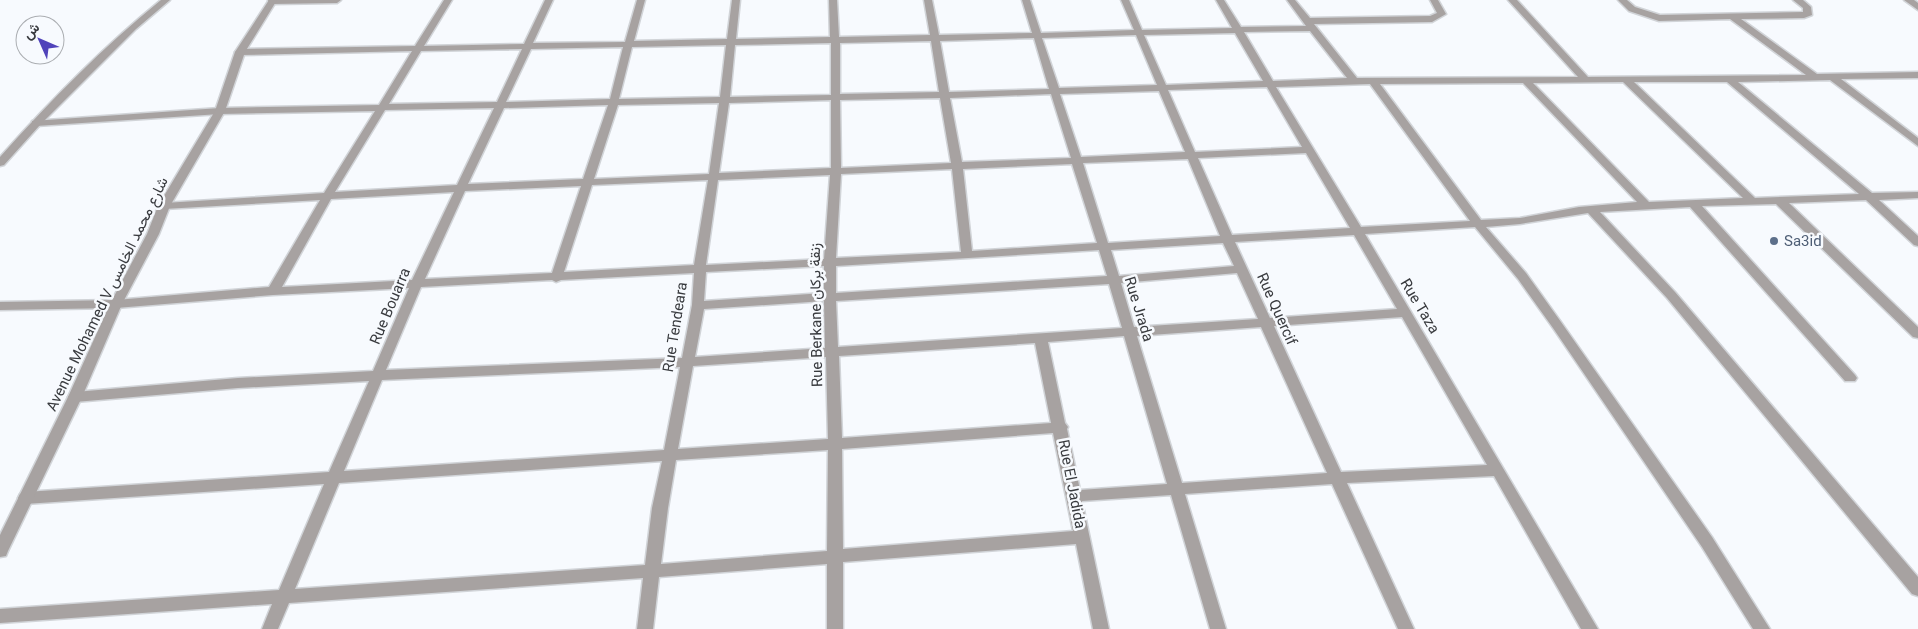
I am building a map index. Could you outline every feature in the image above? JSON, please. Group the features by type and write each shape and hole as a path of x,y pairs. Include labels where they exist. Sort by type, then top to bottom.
{"street":[{"path":"0,163 36,123 132,27 166,0"},
{"path":"273,0 337,0"},
{"name":"Avenue Mohamed V شارع محمد الخامس","path":"0,551 75,397 116,304 153,234 164,206 220,111 240,52 273,0"},
{"path":"273,291 328,195 448,0"},
{"name":"Rue Bouarra","path":"270,629 416,285 548,0"},
{"path":"556,278 614,101 641,0"},
{"name":"Rue Tendeara","path":"645,629 670,455 698,305 700,268 712,176 725,98 736,0"},
{"name":"Rue Berkane زنقة بركان","path":"833,0 836,171 830,261 830,297 834,444 835,629"},
{"path":"928,0 957,166 967,255"},
{"name":"Rue Jrada","path":"1026,0 1104,247 1218,629"},
{"name":"Rue Quercif","path":"1125,0 1227,238 1406,629"},
{"name":"Rue Taza","path":"1220,0 1272,84 1590,629"},
{"path":"1292,0 1354,81"},
{"path":"240,52 1038,36 1238,30 1312,24 1432,19 1442,14 1434,0"},
{"path":"1512,0 1585,79"},
{"path":"1622,0 1632,9 1658,18 1804,15 1809,13 1807,7 1797,0"},
{"path":"1908,0 1918,6"},
{"path":"1733,17 1815,77"},
{"path":"36,123 220,111 725,98 945,95 1354,81 1626,80 1918,75"},
{"path":"1831,76 1918,143"},
{"path":"1729,78 1868,196 1918,242"},
{"path":"1525,80 1646,205"},
{"path":"1626,80 1751,200"},
{"path":"1373,81 1478,224 1522,276 1621,415 1707,542 1762,629"},
{"path":"164,206 460,188 1309,150"},
{"path":"0,306 116,304 273,291 556,278 700,268 1104,247 1478,224 1541,218 1590,209 1646,205 1868,196 1918,196"},
{"path":"1778,199 1918,334"},
{"path":"1693,203 1850,378"},
{"path":"1590,209 1671,295 1918,589"},
{"path":"698,305 1113,280 1241,269"},
{"path":"75,397 238,383 538,367 686,362 1405,314"},
{"name":"Rue El Jadida","path":"1041,339 1061,427 1101,629"},
{"path":"25,498 1061,427"},
{"path":"1074,496 1336,478 1498,470"},
{"path":"0,616 652,571 1083,537"}],"place":[{"name":"Sa3id","path":"1774,241"}]}
